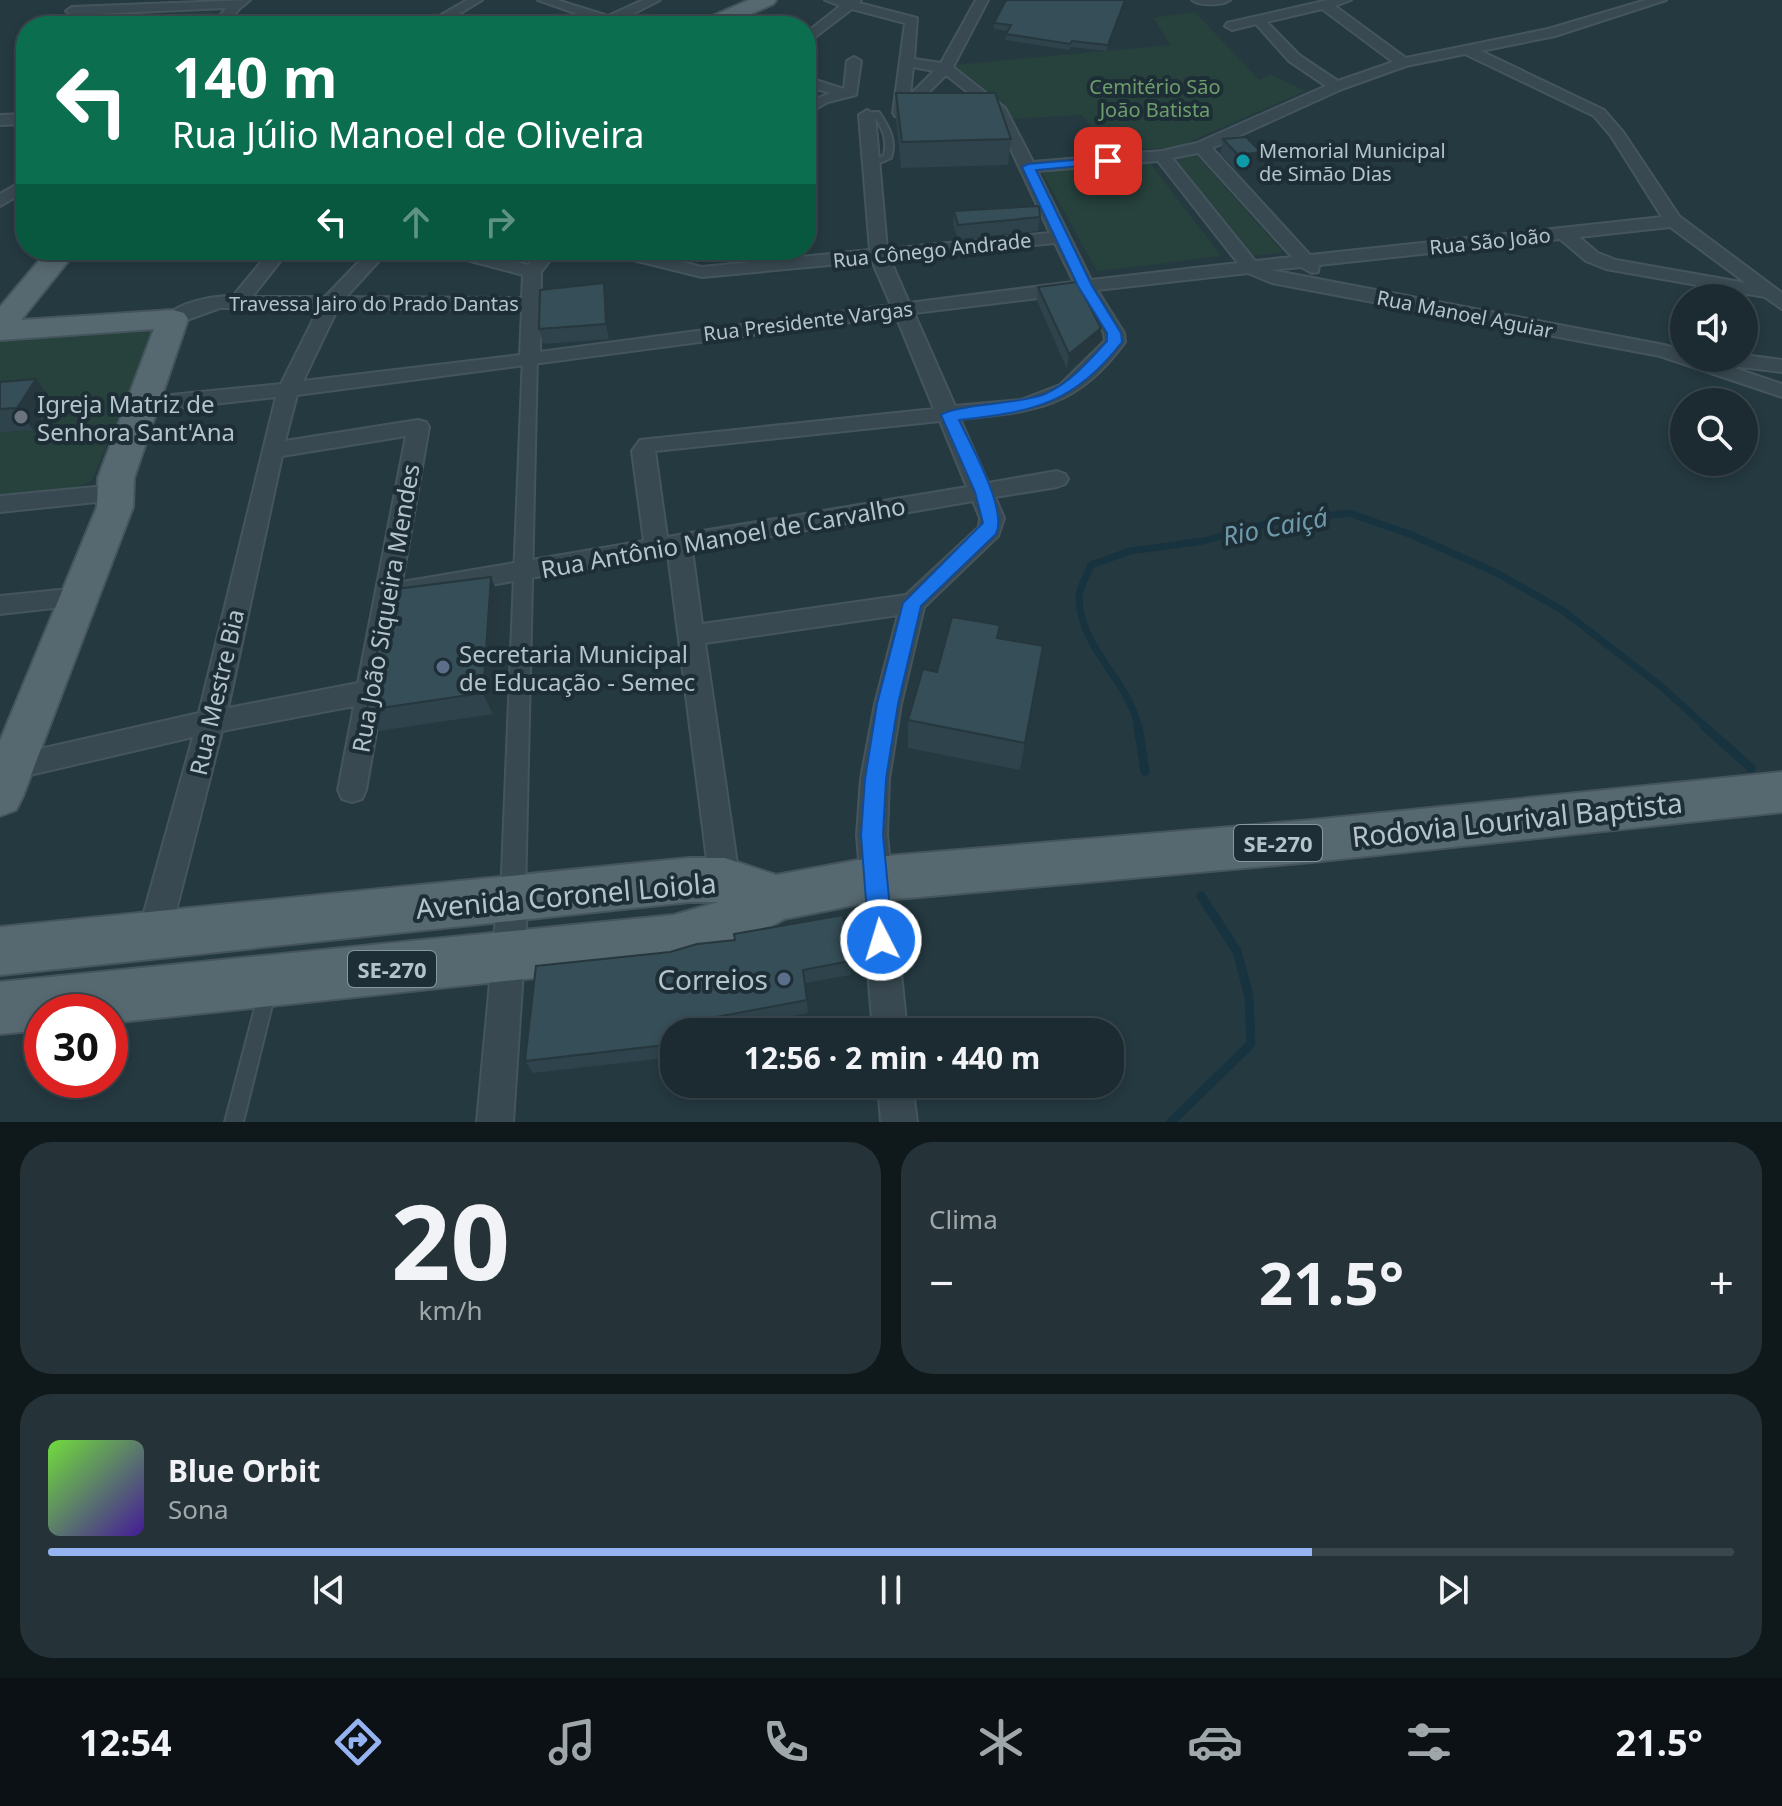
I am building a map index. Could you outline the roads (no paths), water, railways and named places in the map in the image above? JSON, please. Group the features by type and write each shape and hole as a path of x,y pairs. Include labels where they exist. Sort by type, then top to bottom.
{"main road":[{"path":"729,16 766,0"},
{"path":"1,324 55,260"},
{"path":"1,324 173,319 116,478 115,507 3,778"},
{"name":"Rodovia Lourival Baptista","path":"776,898 875,879 1312,841 1782,792"},
{"name":"Avenida Coronel Loiola","path":"0,951 689,880 728,901"},
{"name":"Avenida Coronel Loiola","path":"0,1008 270,983 674,939 728,901 776,898"},
{"path":"199,989 220,927"}],"street":[{"path":"447,16 476,0"},
{"path":"544,0 600,16"},
{"path":"617,16 654,0"},
{"path":"831,0 853,2 911,19 900,113"},
{"path":"900,113 945,68 982,0"},
{"path":"1198,0 1224,0"},
{"path":"1232,26 1345,0"},
{"path":"1028,167 1162,156 1202,147 1337,86 1403,63 1550,33 1660,0"},
{"path":"73,6 237,2"},
{"path":"816,32 853,2"},
{"path":"1325,5 1403,63"},
{"path":"1259,20 1287,55 1305,70 1337,86"},
{"path":"1465,49 1581,103 1604,117 1648,188 1675,221 1776,298"},
{"path":"816,104 851,92 854,61"},
{"path":"728,901 692,635 643,451 645,447 1024,406 1050,398 1080,379 1115,342 1114,333 1085,286 1000,111 945,68 907,62"},
{"path":"816,84 836,90 871,114 928,112"},
{"path":"971,111 1000,111"},
{"path":"871,114 871,165 879,255 992,518 990,530 913,603 888,704 875,779 872,835 889,1018"},
{"path":"1202,147 1329,288"},
{"path":"1162,156 1249,266"},
{"name":"Rua São João","path":"1249,266 1675,221"},
{"path":"1564,233 1592,257 1612,265 1776,298"},
{"name":"Rua Cônego Andrade","path":"816,257 879,255 1061,237"},
{"path":"238,302 272,260"},
{"name":"Rua Mestre Bia","path":"154,934 211,722 288,391 332,301 371,260"},
{"path":"487,260 532,272"},
{"path":"495,1122 513,896 532,272 541,260"},
{"name":"Rua Cônego Andrade","path":"653,260 691,270 738,260"},
{"name":"Rua Presidente Vargas","path":"141,405 288,391 530,357 1249,266"},
{"name":"Rua Manoel Aguiar","path":"1249,266 1272,278 1670,353"},
{"name":"Travessa Jairo do Prado Dantas","path":"173,319 204,305 238,302 531,304"},
{"path":"1758,363 1782,366"},
{"name":"Rua Manoel Aguiar","path":"1728,372 1782,391"},
{"name":"Rua João Siqueira Mendes","path":"272,450 417,426 352,790"},
{"name":"Rua Antônio Manoel de Carvalho","path":"388,594 1057,479"},
{"path":"0,504 117,493"},
{"path":"0,605 79,597"},
{"path":"692,635 913,603"},
{"path":"3,778 211,722 368,692"},
{"path":"896,1098 899,1122"}],"lane":[{"path":"234,1122 270,983"}],"waterway":[{"name":"Rio Caiçá","path":"1138,728 1134,711 1097,651 1082,619 1079,596 1091,565 1130,551 1203,541 1272,522 1349,513 1412,535 1497,573 1562,610 1662,687 1707,728"},
{"name":"Rio Caiçá","path":"1138,726 1145,771"},
{"name":"Rio Caiçá","path":"1704,726 1751,768"},
{"name":"Rio Caiçá","path":"1171,1122 1251,1044 1249,996 1237,951 1201,896"}],"place":[{"name":"Memorial Municipal de Simão Dias","path":"1243,161"},
{"name":"Igreja Matriz de Senhora Sant'Ana","path":"21,417"},
{"name":"Secretaria Municipal de Educação - Semec","path":"443,667"},
{"name":"Correios","path":"784,979"}],"park label":[{"name":"Cemitério São João Batista","path":"1155,98"}]}
